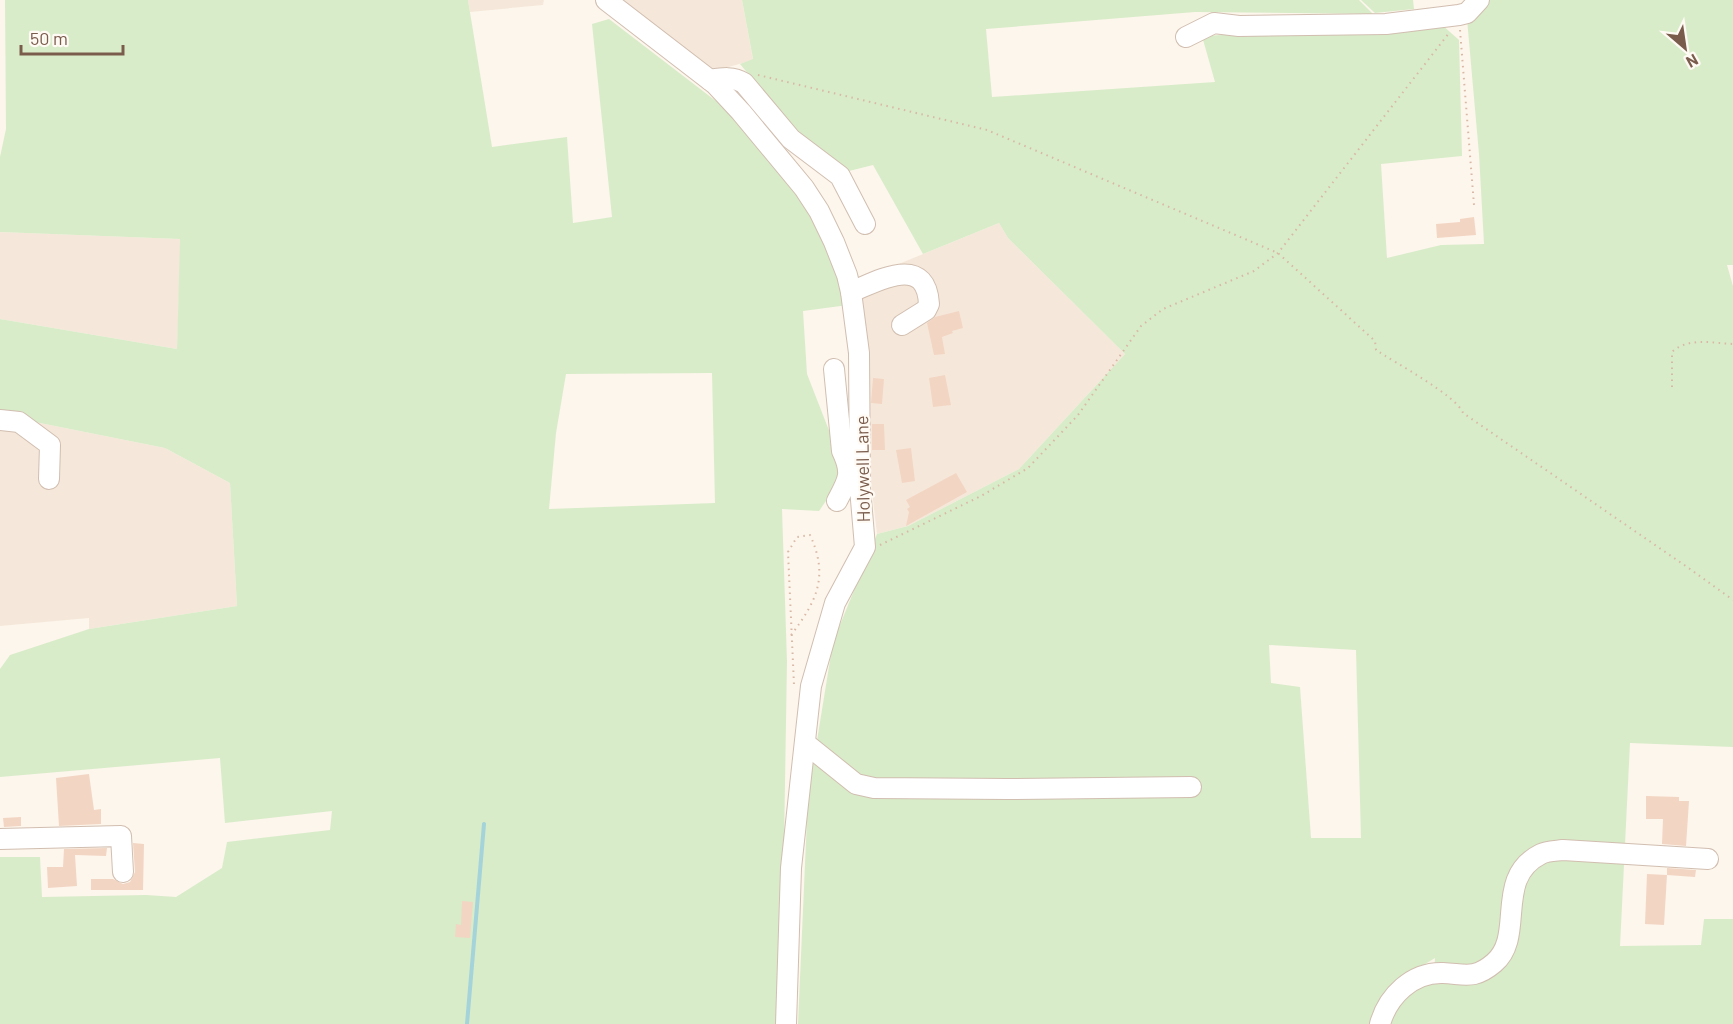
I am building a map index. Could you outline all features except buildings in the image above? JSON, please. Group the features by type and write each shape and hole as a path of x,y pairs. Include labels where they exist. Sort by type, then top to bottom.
{"street":[{"name":"Holywell Lane","path":"606,0 719,79 741,112 804,188 819,211 834,242 851,292 859,353 860,488 865,547 835,603 811,686 791,868 786,1024"},
{"path":"1186,37 1214,23 1239,26 1386,24 1459,19 1479,0"},
{"path":"719,79 738,79 744,83 791,139 840,176 866,224"},
{"path":"851,292 896,274 914,275 925,286 929,304 926,310 902,324"},
{"path":"834,369 842,451 850,477 837,501"},
{"path":"0,420 20,422 50,445 49,479"},
{"path":"847,462 861,447"},
{"path":"805,742 856,784 874,788 1191,787"},
{"path":"0,839 121,836 123,872"},
{"path":"1380,1024 1393,996 1412,981 1424,975 1441,973 1469,976 1495,962 1505,948 1514,883 1527,864 1542,853 1563,850 1708,859"}],"path":[{"path":"1459,19 1474,205"},
{"path":"879,545 981,496 1028,468 1078,415 1141,326 1164,309 1254,271 1278,253 1459,19"},
{"path":"719,79 762,75 987,130 1278,253 1375,341 1376,350 1424,380 1459,405 1463,413 1733,600"},
{"path":"1672,387 1672,352 1680,344 1691,342 1733,344"},
{"path":"792,635 807,615 820,583 817,550 810,535 797,537 788,552 794,695"}],"shaded area":[{"path":"468,0 544,0 543,5 470,12"},
{"path":"618,0 742,0 753,60 715,71"},
{"path":"999,223 1008,238 1125,354 1019,469 908,526 877,534 866,441 857,281"},
{"path":"0,232 181,239 177,349 0,319"},
{"path":"0,415 165,448 230,483 237,606 89,629 89,618 0,626"}],"green space":[{"path":"5,0 468,0 492,147 567,137 573,223 612,217 592,24 609,19 725,108 803,195 830,247 848,305 803,311 807,374 837,451 841,479 819,511 782,509 787,662 781,1024 0,1024 0,857 40,857 42,897 146,895 176,897 222,868 227,842 330,830 332,811 225,823 220,758 0,777 0,669 10,655 89,629 237,606 230,483 165,448 0,415 0,319 177,349 180,239 0,232 0,157 6,129","holes":["712,373 715,503 549,509 556,433 566,374"]},
{"path":"742,0 1359,0 1373,14 1195,12 986,29 992,97 1215,82 1202,36 1441,24 1459,40 1462,156 1381,164 1387,258 1441,245 1484,244 1467,19 1484,0 1733,0 1733,265 1727,265 1733,286 1733,747 1630,743 1620,946 1701,945 1704,919 1733,919 1733,1024 1391,1024 1392,1016 1400,1002 1434,978 1435,958 1392,984 1370,1024 798,1024 808,796 833,642 877,534 908,526 1019,469 1125,354 1008,238 999,223 923,254 873,165 849,171 799,134 740,64 753,59","holes":["1269,645 1356,650 1361,838 1311,838 1300,687 1271,683"]},
{"path":"1361,0 1413,0 1414,9 1375,13"}],"waterway":[{"path":"467,1024 484,824"}]}
